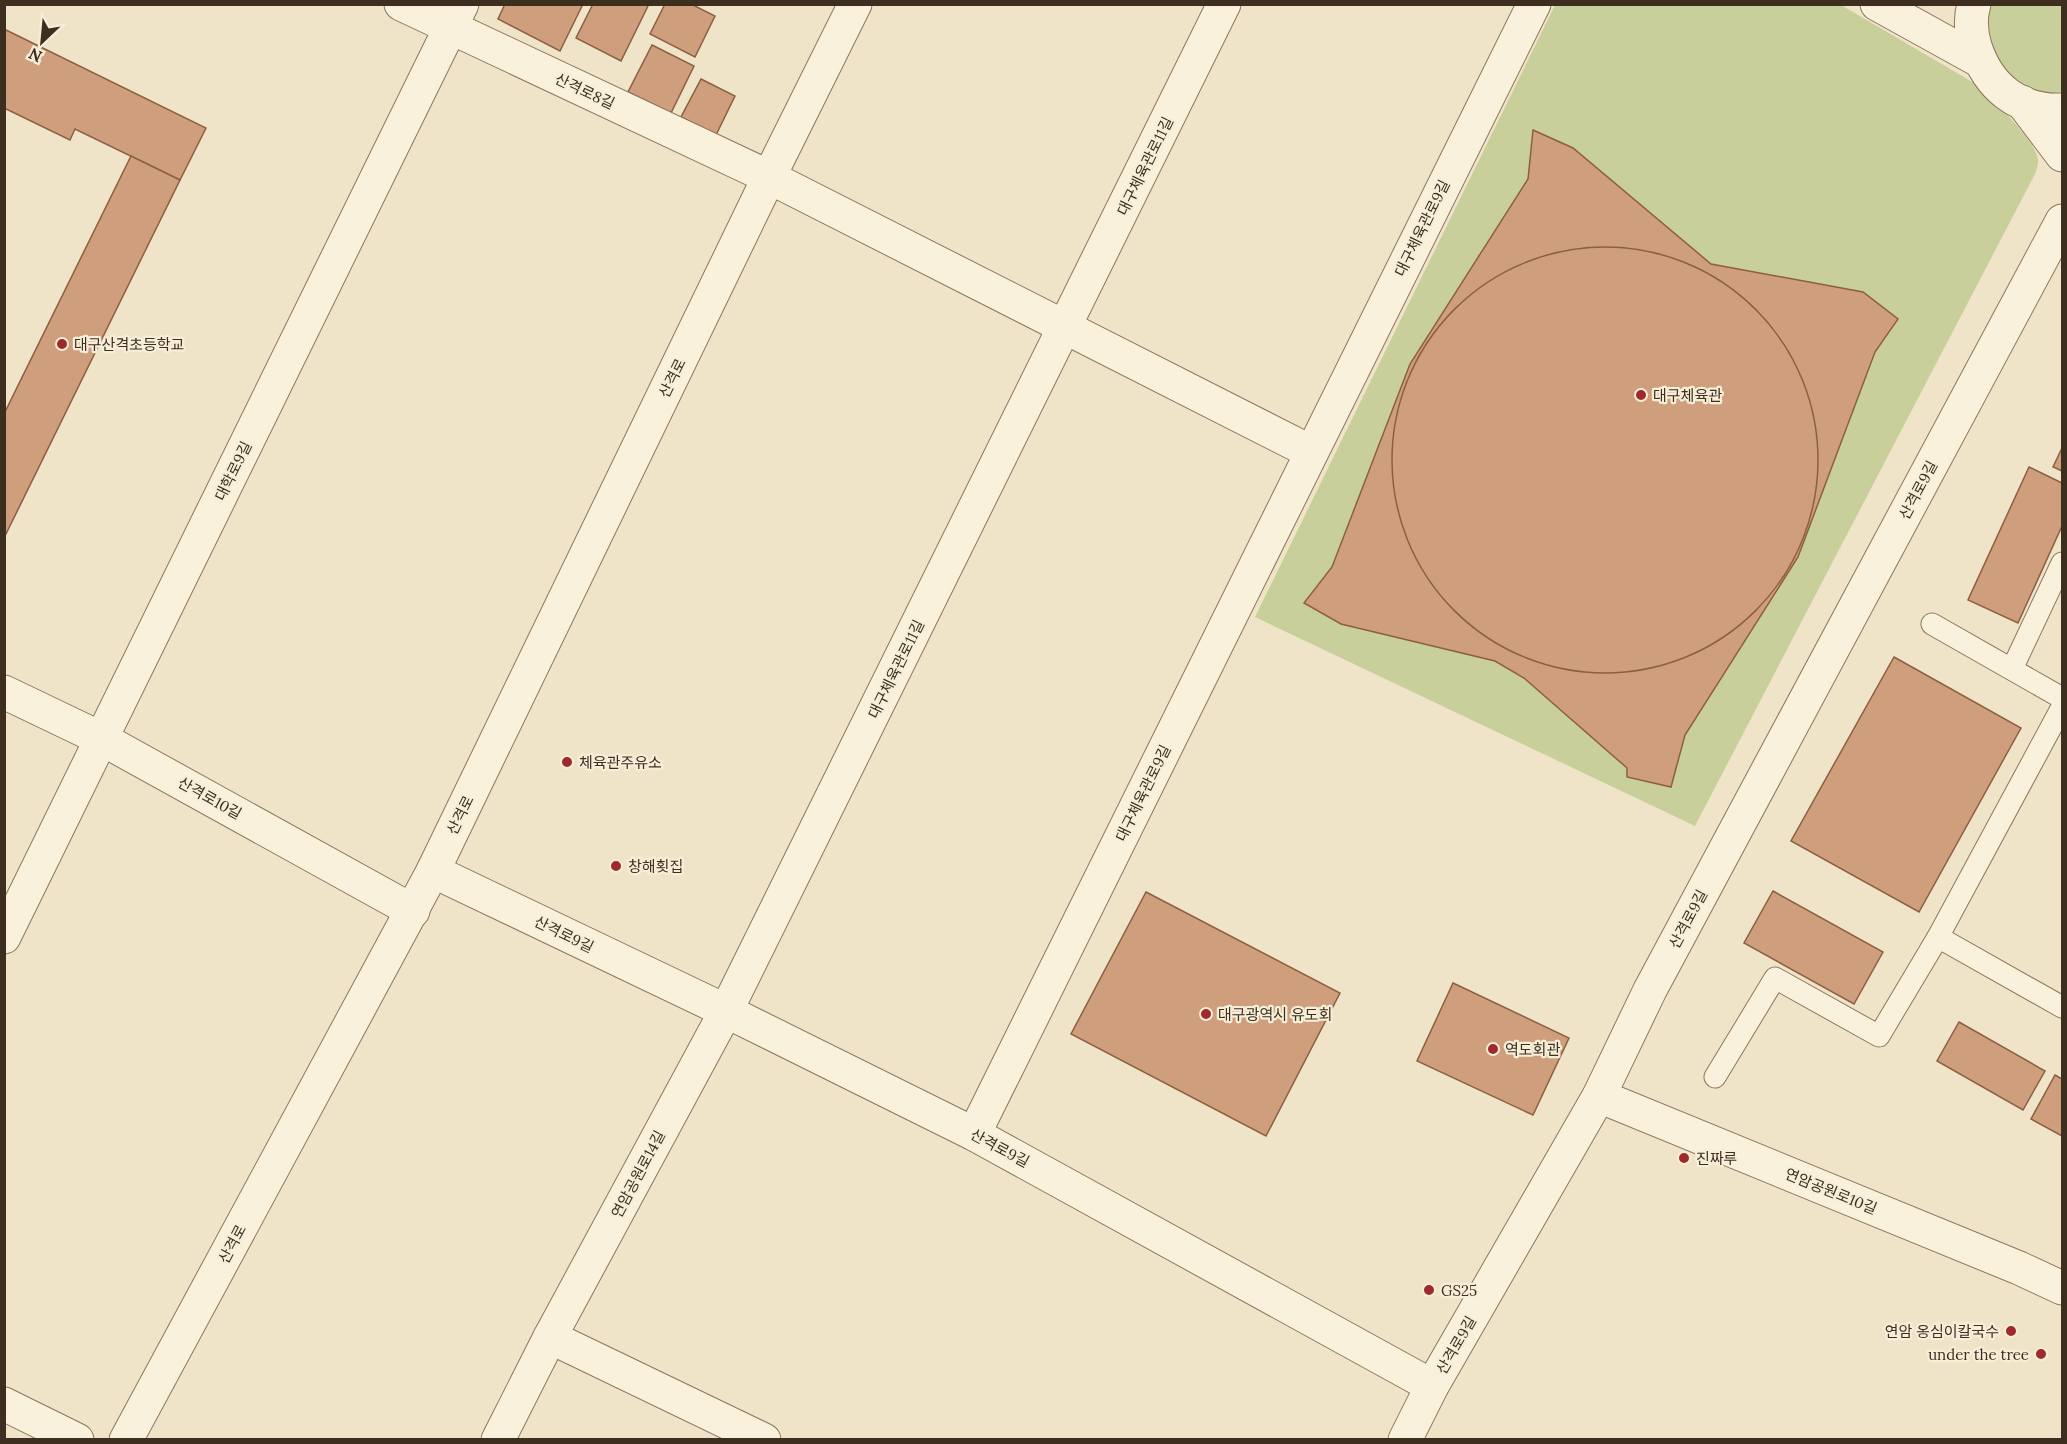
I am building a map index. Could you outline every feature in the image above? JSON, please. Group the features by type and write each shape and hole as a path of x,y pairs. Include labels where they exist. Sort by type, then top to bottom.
{"street":[{"name":"산격로8길","path":"401,4 456,16 769,177"},
{"name":"산격로","path":"126,1440 434,871 855,4"},
{"name":"대구체육관로11길","path":"726,1011 1066,328 1224,4"},
{"name":"대구체육관로9길","path":"974,1134 1534,4"},
{"path":"1877,4 1980,61"},
{"path":"1974,4 1971,34 1980,61 1989,77 2005,93 2030,106 2062,110"},
{"name":"대학로9길","path":"4,938 456,16"},
{"path":"2022,102 2062,155"},
{"path":"769,177 1311,452"},
{"name":"산격로9길","path":"434,871 726,1011 974,1134 1432,1386 1599,1096 1655,981 2062,220"},
{"name":"산격로10길","path":"4,692 102,739 413,911"},
{"name":"연암공원로14길","path":"498,1440 550,1338 726,1011"},
{"name":"연암공원로10길","path":"1599,1096 2019,1268 2062,1288"},
{"path":"550,1338 764,1440"},
{"path":"1405,1440 1432,1386"},
{"path":"4,1404 77,1440"}],"lane":[{"path":"2012,669 2062,563"},
{"path":"1932,624 2062,698"},
{"path":"1715,1077 1774,978 1879,1036 1938,937 2062,707"},
{"path":"1938,937 2062,1007"}],"green space":[{"name":"대구체육관","path":"1555,5 1841,5 1993,94 2031,144 2038,160 2035,174 1695,826 1255,617"},
{"path":"1991,5 2062,5 2062,92 2045,92 2028,87 2014,79 2003,68 1994,54 1989,39 1987,22"}],"building":[{"path":"505,4 583,4 560,51 498,19"},
{"path":"593,4 649,4 621,61 576,38"},
{"path":"665,4 691,4 715,16 695,57 650,34"},
{"path":"4,29 206,128 180,180 75,129 70,140 4,108"},
{"path":"652,45 694,66 671,113 628,92"},
{"path":"701,79 735,96 716,135 681,117"},
{"path":"1533,130 1573,148 1711,264 1863,292 1898,319 1875,352 1798,557 1685,735 1671,787 1627,777 1627,768 1524,678 1495,661 1341,624 1304,603 1332,567 1410,364 1528,179"},
{"path":"131,156 180,180 4,538 4,414"},
{"path":"1605,247 1646,252 1686,264 1723,283 1755,310 1782,342 1801,379 1813,419 1818,460 1813,501 1801,541 1782,578 1755,610 1723,637 1686,656 1646,668 1605,673 1564,668 1524,656 1487,637 1455,610 1428,578 1409,541 1397,501 1392,460 1397,419 1409,379 1428,342 1455,310 1487,283 1524,264 1564,252"},
{"path":"2062,448 2062,471 2053,467"},
{"path":"2029,467 2062,483 2062,526 2018,623 1968,600"},
{"path":"1894,657 2021,728 1919,912 1791,841"},
{"path":"1773,891 1883,952 1854,1004 1744,943"},
{"name":"대구광역시 유도회","path":"1146,892 1340,993 1266,1136 1071,1034"},
{"name":"역도회관","path":"1453,983 1569,1038 1533,1115 1417,1061"},
{"path":"1959,1022 2045,1071 2023,1110 1937,1061"},
{"path":"2055,1075 2062,1079 2062,1136 2031,1119"}],"place":[{"name":"대구산격초등학교","path":"62,344"},
{"name":"대구체육관","path":"1641,395"},
{"name":"체육관주유소","path":"567,762"},
{"name":"창해횟집","path":"616,866"},
{"name":"대구광역시 유도회","path":"1206,1014"},
{"name":"역도회관","path":"1493,1049"},
{"name":"진짜루","path":"1684,1158"},
{"name":"GS25","path":"1429,1290"},
{"name":"연암 옹심이칼국수","path":"2011,1331"},
{"name":"under the tree","path":"2041,1354"}]}
